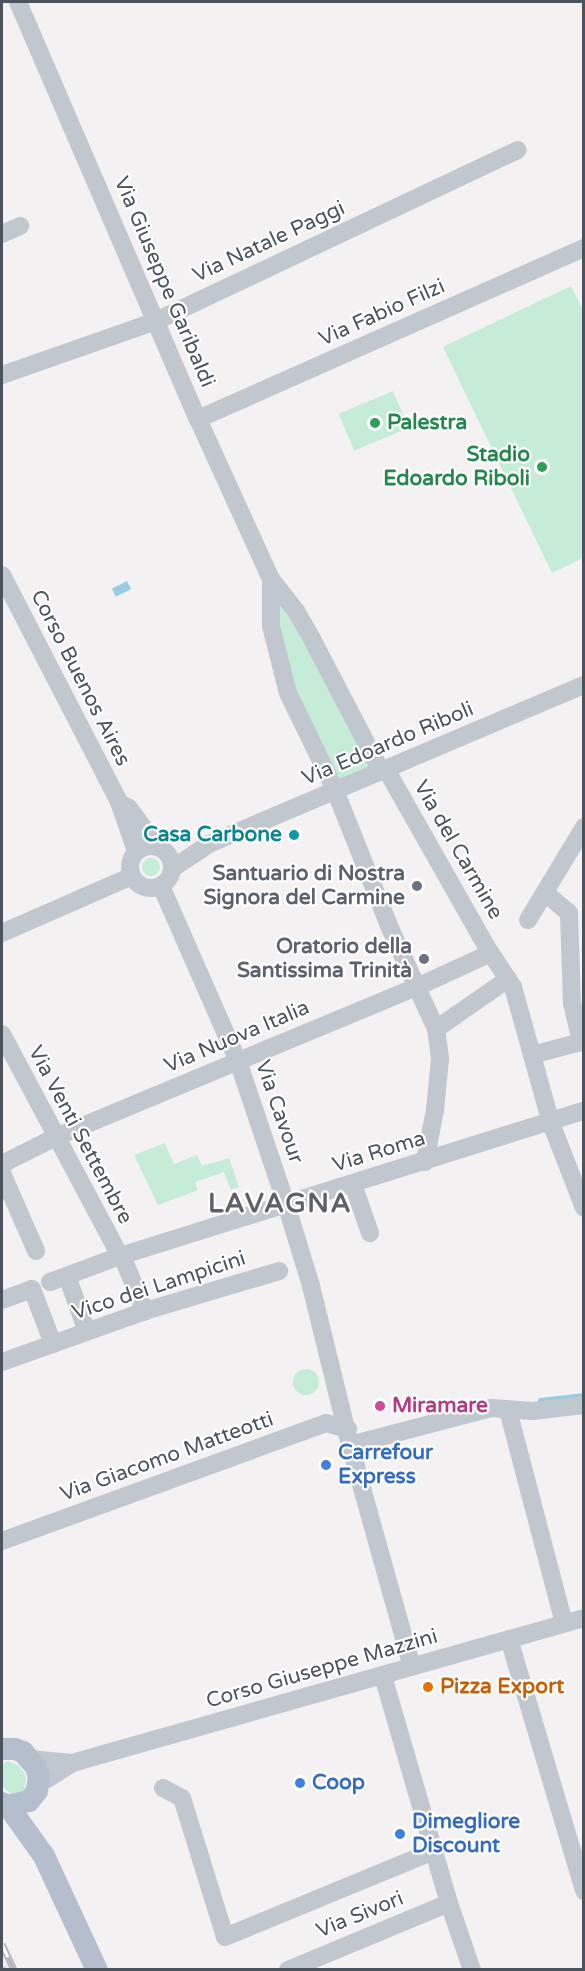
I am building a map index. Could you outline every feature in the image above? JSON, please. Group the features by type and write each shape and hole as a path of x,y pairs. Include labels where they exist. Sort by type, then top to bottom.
{"main road":[{"path":"4,1746 23,1752 36,1767 36,1825 44,1856 97,1970"},
{"path":"5,1805 23,1804 37,1790"},
{"path":"5,1805 44,1856"}],"street":[{"name":"Via Giuseppe Garibaldi","path":"18,2 198,419 271,579"},
{"name":"Via Natale Paggi","path":"2,375 156,321 518,150"},
{"path":"2,234 20,226"},
{"name":"Via Fabio Filzi","path":"198,419 584,248"},
{"name":"Corso Buenos Aires","path":"2,574 119,802 136,851"},
{"path":"271,579 271,626 288,693 335,790 390,928 436,1029 440,1059 435,1110 425,1162"},
{"name":"Via del Carmine","path":"271,579 307,631 383,770 513,987 551,1123 584,1208"},
{"name":"Via Edoardo Riboli","path":"166,855 209,844 584,685"},
{"name":"Corso Buenos Aires","path":"119,802 129,808 166,855"},
{"path":"528,920 546,894 584,827"},
{"path":"143,847 166,855 167,882 161,886 144,887 132,876 131,859 136,851 143,847"},
{"path":"2,933 132,876"},
{"name":"Via Cavour","path":"161,886 238,1061 286,1204 412,1667"},
{"path":"532,1055 581,1042 572,1004 568,913 546,894"},
{"name":"Via Nuova Italia","path":"2,1164 56,1137 417,987 491,953"},
{"path":"436,1029 508,979"},
{"name":"Via Venti Settembre","path":"2,1034 121,1256 145,1311"},
{"name":"Via Roma","path":"50,1282 121,1256 584,1111"},
{"path":"2,1173 36,1251"},
{"path":"353,1184 370,1233"},
{"name":"Vico dei Lampicini","path":"2,1362 145,1311 279,1271"},
{"path":"67,1276 87,1332"},
{"path":"2,1300 32,1288 53,1344"},
{"path":"349,1437 491,1408 533,1411 584,1405"},
{"path":"508,1410 564,1623"},
{"name":"Via Giacomo Matteotti","path":"2,1541 326,1423 349,1437"},
{"name":"Corso Giuseppe Mazzini","path":"30,1759 72,1763 584,1617"},
{"path":"509,1639 584,1891"},
{"path":"383,1676 449,1903 472,1970"},
{"name":"Corso Giuseppe Mazzini","path":"37,1790 72,1763"},
{"path":"164,1788 182,1798 225,1937 434,1851"},
{"name":"Via Sivori","path":"288,1970 449,1903"}],"green space":[{"name":"Stadio Edoardo Riboli","path":"571,286 584,312 583,558 552,573 443,347"},
{"name":"Palestra","path":"393,391 409,428 354,451 339,414"},
{"path":"273,587 376,769 338,786 291,693"},
{"path":"147,858 155,858 160,863 158,874 147,876 142,871 142,863"},
{"path":"165,1143 174,1164 197,1155 202,1166 229,1158 239,1187 231,1190 224,1172 195,1182 198,1190 158,1205 134,1155"},
{"path":"306,1369 315,1373 319,1382 315,1391 306,1395 297,1391 293,1382 297,1373"},
{"path":"8,1761 19,1766 25,1774 23,1792 12,1795 2,1786 2,1764"}],"water":[{"path":"127,581 131,589 116,597 112,589"}],"waterway":[{"path":"540,1400 584,1395"}],"railway":[{"path":"2,1944 14,1970"}],"place":[{"name":"Palestra","path":"375,423"},
{"name":"Stadio Edoardo Riboli","path":"542,467"},
{"name":"Casa Carbone","path":"294,835"},
{"name":"Santuario di Nostra Signora del Carmine","path":"417,886"},
{"name":"Oratorio della Santissima Trinità","path":"424,959"},
{"name":"Miramare","path":"380,1406"},
{"name":"Carrefour Express","path":"326,1465"},
{"name":"Pizza Export","path":"428,1687"},
{"name":"Coop","path":"300,1783"},
{"name":"Dimegliore Discount","path":"400,1834"}],"district":[{"name":"LAVAGNA","path":"280,1204"}]}
